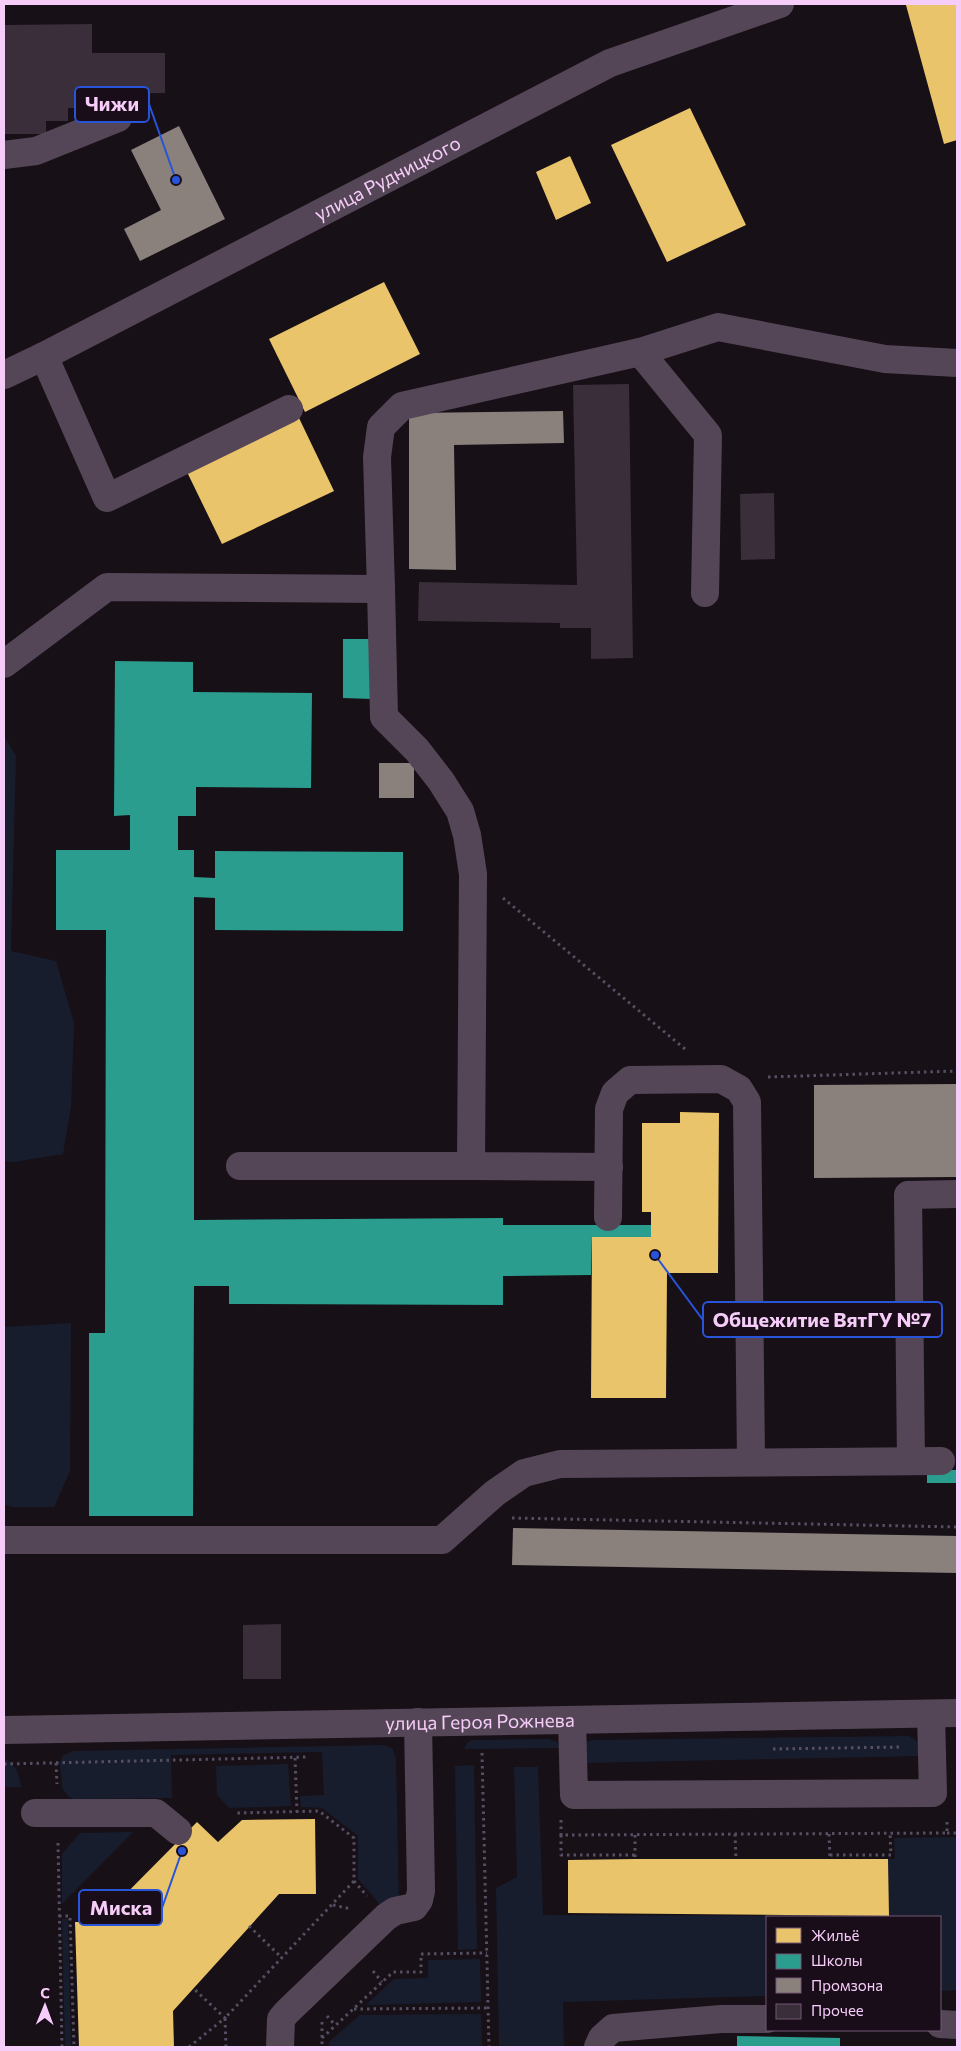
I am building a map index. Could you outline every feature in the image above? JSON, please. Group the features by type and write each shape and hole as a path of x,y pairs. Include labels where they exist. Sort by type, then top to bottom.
{"street":[{"name":"улица Рудницкого","path":"4,375 610,63 780,4"},
{"path":"4,155 36,151 118,118"},
{"path":"471,1166 474,874 460,811 441,781 417,750 384,717 377,457 381,427 402,406 640,352 718,327 885,359 957,362"},
{"path":"640,352 708,435 705,593"},
{"path":"44,356 107,498 289,409"},
{"path":"4,664 107,587 381,589"},
{"path":"608,1217 609,1109 615,1093 630,1080 721,1079 739,1088 747,1102 751,1461"},
{"path":"240,1166 608,1167"},
{"path":"911,1461 908,1194 957,1194"},
{"path":"4,1540 442,1540 495,1493 524,1473 560,1464 941,1461"},
{"path":"572,1720 574,1795 933,1792 932,1746 944,1714"},
{"name":"улица Героя Рожнева","path":"4,1730 944,1714"},
{"path":"280,2047 281,2019 287,2012 386,1917 395,1911 414,1907 419,1900 421,1891 418,1722"},
{"path":"46,1813 156,1813 178,1831"},
{"path":"598,2047 602,2038 612,2028 721,2019 766,2018"},
{"path":"941,2024 957,2026"}],"path":[{"path":"474,874 721,1079 957,1072"},
{"path":"506,1518 957,1527"},
{"path":"772,1749 932,1746"},
{"path":"473,1753 492,1753"},
{"path":"482,1753 489,2047"},
{"path":"4,1764 314,1757"},
{"path":"295,1758 297,1812"},
{"path":"56,1763 46,1813 59,1916 62,2047"},
{"path":"189,2047 226,2018 354,1881 354,1838 318,1811 235,1813"},
{"path":"947,1834 957,1833"},
{"path":"735,1834 736,1859"},
{"path":"829,1834 830,1857 890,1855 890,1834"},
{"path":"561,1835 561,1855 635,1857 635,1835"},
{"path":"59,1916 70,1916 74,2047"},
{"path":"249,1926 282,1958"},
{"path":"322,2038 393,1972 421,1972 421,1954 487,1953"},
{"path":"369,1966 382,1982"},
{"path":"193,1988 226,2018 226,2047"},
{"path":"353,2009 488,2008"},
{"path":"321,2010 336,2025"},
{"path":"322,2019 322,2047"}],"shaded area":[{"path":"4,736 16,756 11,951 56,961 74,1023 71,1107 63,1154 14,1162 4,1161"},
{"path":"71,1323 70,1471 54,1507 12,1507 4,1504 4,1327"},
{"path":"909,1736 919,1744 921,1756 583,1763 586,1742 593,1740"},
{"path":"549,1739 557,1742 559,1748 464,1749 467,1743 472,1740"},
{"path":"384,1745 393,1749 396,1759 399,1910 389,1915 358,1879 358,1836 322,1808 301,1807 300,1796 324,1795 322,1752 171,1755 172,1798 73,1799 62,1788 60,1763 63,1755 74,1751"},
{"path":"4,1758 16,1770 21,1787 4,1787"},
{"path":"288,1764 291,1806 229,1808 217,1795 216,1766"},
{"path":"474,1765 477,1949 458,1950 455,1766"},
{"path":"514,1767 538,1767 543,1915 889,1916 766,1916 766,1996 563,2002 564,2047 499,2047 496,1888 517,1877"},
{"path":"133,1832 62,1904 62,1854 80,1833"},
{"path":"957,1837 957,1990 941,1991 941,1916 889,1916 888,1859 895,1859 894,1838"},
{"path":"62,1919 68,1919 71,2047 65,2047"},
{"path":"480,1959 481,2002 366,2005 394,1979 428,1978 428,1960"},
{"path":"481,2014 482,2047 329,2047 329,2042 360,2015"}],"building: Жильё":[{"path":"957,4 957,140 944,144 906,5"},
{"path":"690,108 746,225 667,262 611,145"},
{"path":"570,156 591,203 556,220 536,172"},
{"path":"384,282 420,354 305,412 269,339"},
{"path":"299,418 334,491 222,544 187,472"},
{"path":"680,1112 719,1113 718,1273 667,1273 666,1398 591,1398 592,1237 651,1237 651,1212 642,1212 642,1123 680,1123"},
{"path":"315,1819 316,1894 279,1894 173,2011 174,2047 79,2047 75,1922 98,1922 197,1822 218,1842 242,1820"},
{"path":"888,1859 889,1916 568,1913 568,1860"}],"building: Школы":[{"path":"343,639 372,639 371,699 343,698"},
{"path":"115,661 193,662 193,692 312,693 311,788 196,787 196,816 178,816 178,850 194,850 194,877 215,878 215,851 403,852 403,931 215,930 215,898 194,897 194,1220 503,1218 503,1225 651,1225 651,1237 592,1237 591,1275 503,1276 503,1305 229,1304 229,1286 194,1286 193,1516 89,1516 89,1333 105,1333 106,930 56,930 56,850 130,850 130,815 114,816"},
{"path":"927,1470 957,1470 957,1483 927,1483"},
{"path":"737,2036 840,2038 840,2047 737,2047"}],"building: Промзона":[{"path":"179,126 225,219 140,261 124,229 161,210 131,150"},
{"path":"563,411 564,443 454,445 456,570 409,569 409,413"},
{"path":"379,763 414,763 414,798 379,798"},
{"path":"957,1084 957,1177 814,1178 814,1085"},
{"path":"513,1528 957,1536 957,1573 512,1565"}],"building: Прочее":[{"path":"92,24 92,53 165,53 165,93 96,94 96,108 68,108 68,121 46,121 46,134 4,134 4,25"},
{"path":"629,384 633,658 591,659 591,628 560,628 560,623 418,621 419,582 577,585 573,385"},
{"path":"774,493 775,559 741,560 740,494"},
{"path":"281,1624 281,1679 243,1679 243,1625"}],"place":[{"name":"Чижи","path":"176,180"},
{"name":"Общежитие ВятГУ №7","path":"655,1255"},
{"name":"Миска","path":"182,1851"}]}
